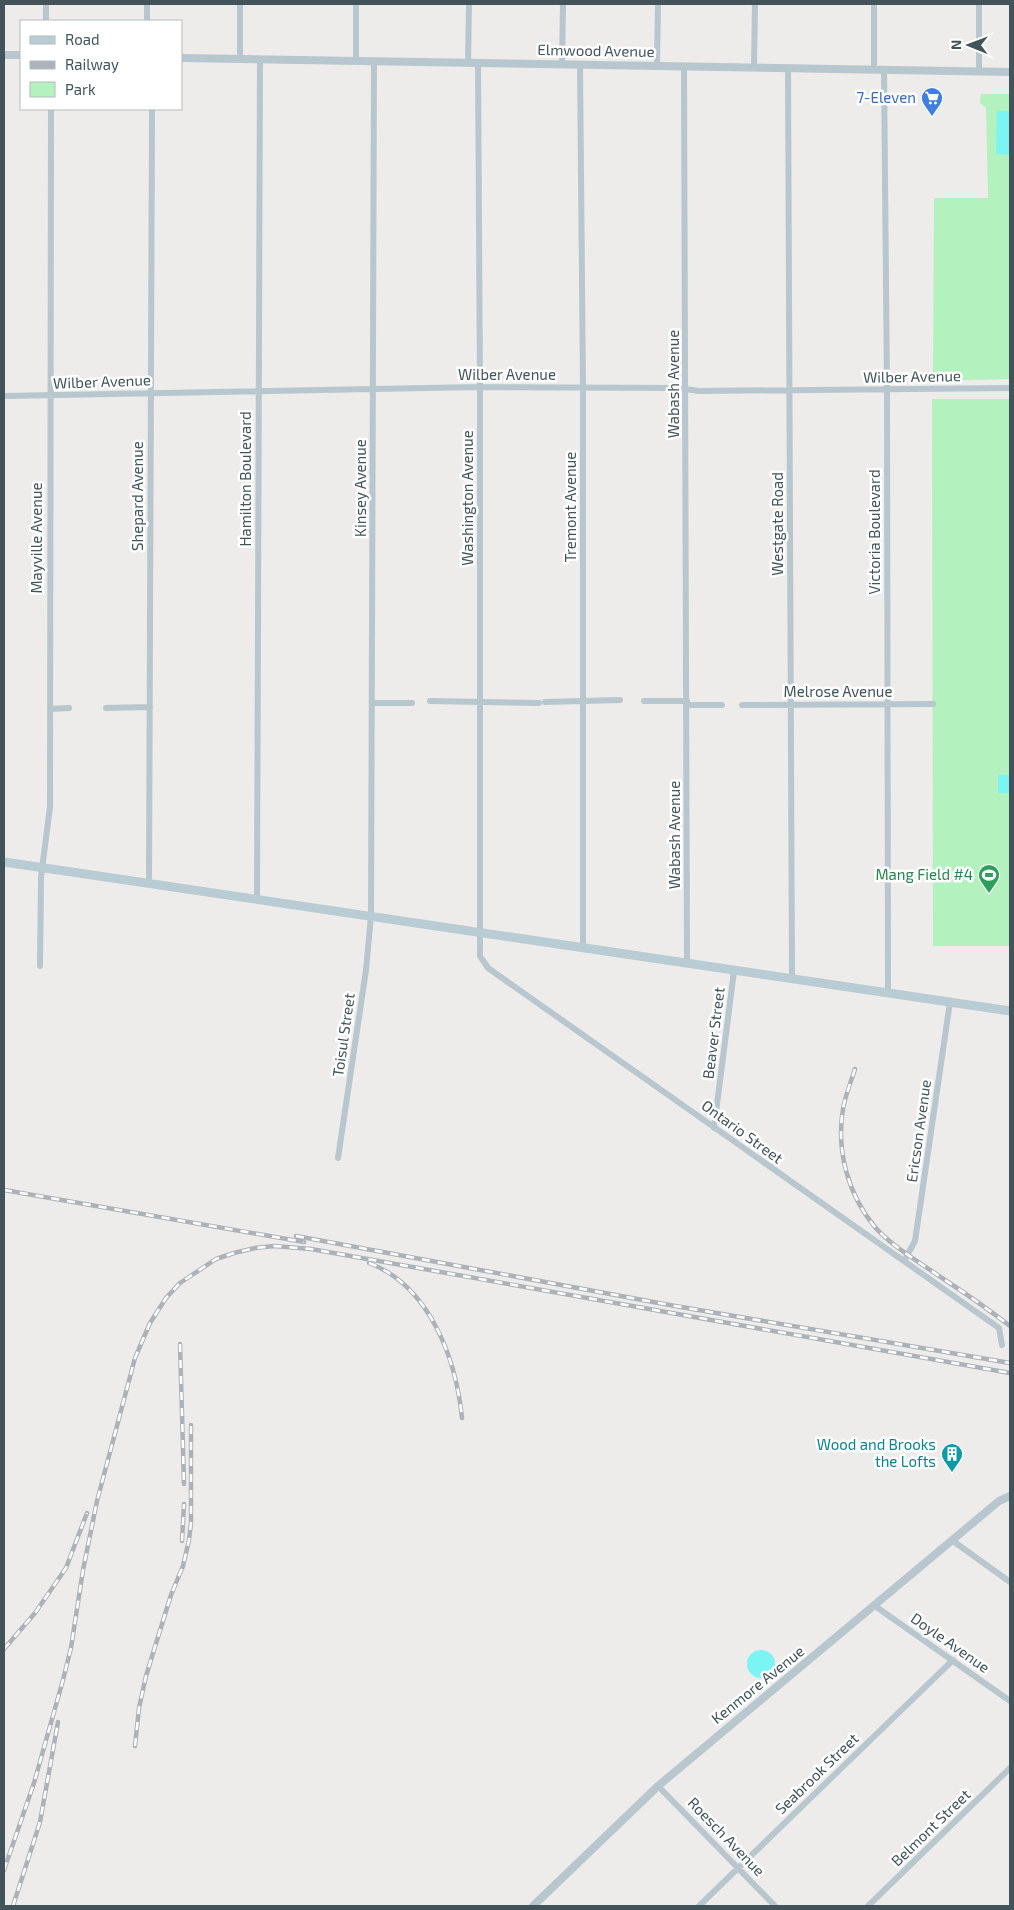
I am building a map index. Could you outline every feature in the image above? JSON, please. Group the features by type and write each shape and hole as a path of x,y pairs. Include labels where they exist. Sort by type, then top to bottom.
{"main road":[{"path":"4,862 1010,1011"}],"street":[{"path":"46,4 46,20"},
{"path":"147,4 147,20"},
{"path":"240,4 240,59"},
{"path":"356,4 356,61"},
{"path":"468,62 469,4"},
{"path":"562,64 563,4"},
{"path":"657,66 658,4"},
{"path":"754,68 755,4"},
{"path":"874,4 874,70"},
{"path":"979,4 979,72"},
{"path":"4,55 20,55"},
{"name":"Elmwood Avenue","path":"182,58 1010,72"},
{"name":"Hamilton Boulevard","path":"257,899 260,60"},
{"name":"Kinsey Avenue","path":"371,916 374,61"},
{"name":"Washington Avenue","path":"478,63 481,932"},
{"name":"Tremont Avenue","path":"580,65 583,388 584,948"},
{"name":"Wabash Avenue","path":"684,67 687,964"},
{"name":"Westgate Road","path":"788,69 792,979"},
{"name":"Victoria Boulevard","path":"884,70 887,390 888,994"},
{"name":"Mayville Avenue","path":"40,966 42,868 50,807 50,110"},
{"name":"Shepard Avenue","path":"149,882 152,110"},
{"name":"Wilber Avenue","path":"4,396 480,387 679,388 699,391 1010,388"},
{"path":"430,702 620,700"},
{"path":"644,701 722,705"},
{"path":"372,703 412,703"},
{"name":"Melrose Avenue","path":"742,705 933,704"},
{"path":"106,708 150,707"},
{"path":"50,709 69,708"},
{"name":"Toisul Street","path":"338,1158 366,970 371,916"},
{"name":"Ontario Street","path":"481,932 480,956 488,968 999,1328 1002,1345"},
{"name":"Beaver Street","path":"714,1128 734,971"},
{"name":"Ericson Avenue","path":"904,1262 915,1242 950,1002"},
{"name":"Kenmore Avenue","path":"533,1906 658,1786 999,1501 1010,1496"},
{"path":"953,1541 1010,1582"},
{"name":"Doyle Avenue","path":"875,1606 1010,1701"},
{"name":"Seabrook Street","path":"699,1906 953,1660"},
{"name":"Belmont Street","path":"868,1906 1010,1768"},
{"name":"Roesch Avenue","path":"658,1786 775,1906"}],"green space":[{"path":"981,94 1010,94 1010,379 933,381 934,198 988,198 986,108 980,103"},
{"path":"932,399 1010,399 1010,946 933,946"}],"water":[{"path":"997,111 1010,111 1010,155 996,154"},
{"path":"998,775 1010,775 1010,793 998,793"},
{"path":"761,1650 771,1654 775,1664 771,1674 761,1678 751,1674 747,1664 751,1654"}],"railway":[{"path":"855,1069 844,1104 841,1140 846,1171 858,1201 881,1234 1010,1326"},
{"path":"4,1190 304,1242"},
{"path":"296,1236 675,1306 1010,1363"},
{"path":"4,1870 34,1783 63,1680 71,1648 83,1570 97,1501 135,1358 150,1323 166,1298 180,1283 216,1259 255,1248 274,1246 311,1249 1010,1373"},
{"path":"369,1263 390,1274 408,1289 424,1307 436,1327 454,1372 462,1418"},
{"path":"180,1344 184,1484"},
{"path":"135,1746 139,1708 146,1676 171,1595 183,1566 189,1540 191,1523 191,1425"},
{"path":"182,1541 184,1504"},
{"path":"4,1649 35,1613 66,1568 87,1513"},
{"path":"13,1906 40,1822 58,1722"}],"place":[{"name":"7-Eleven","path":"932,117"},
{"name":"Mang Field #4","path":"989,894"},
{"name":"Wood and Brooks the Lofts","path":"952,1473"}]}
